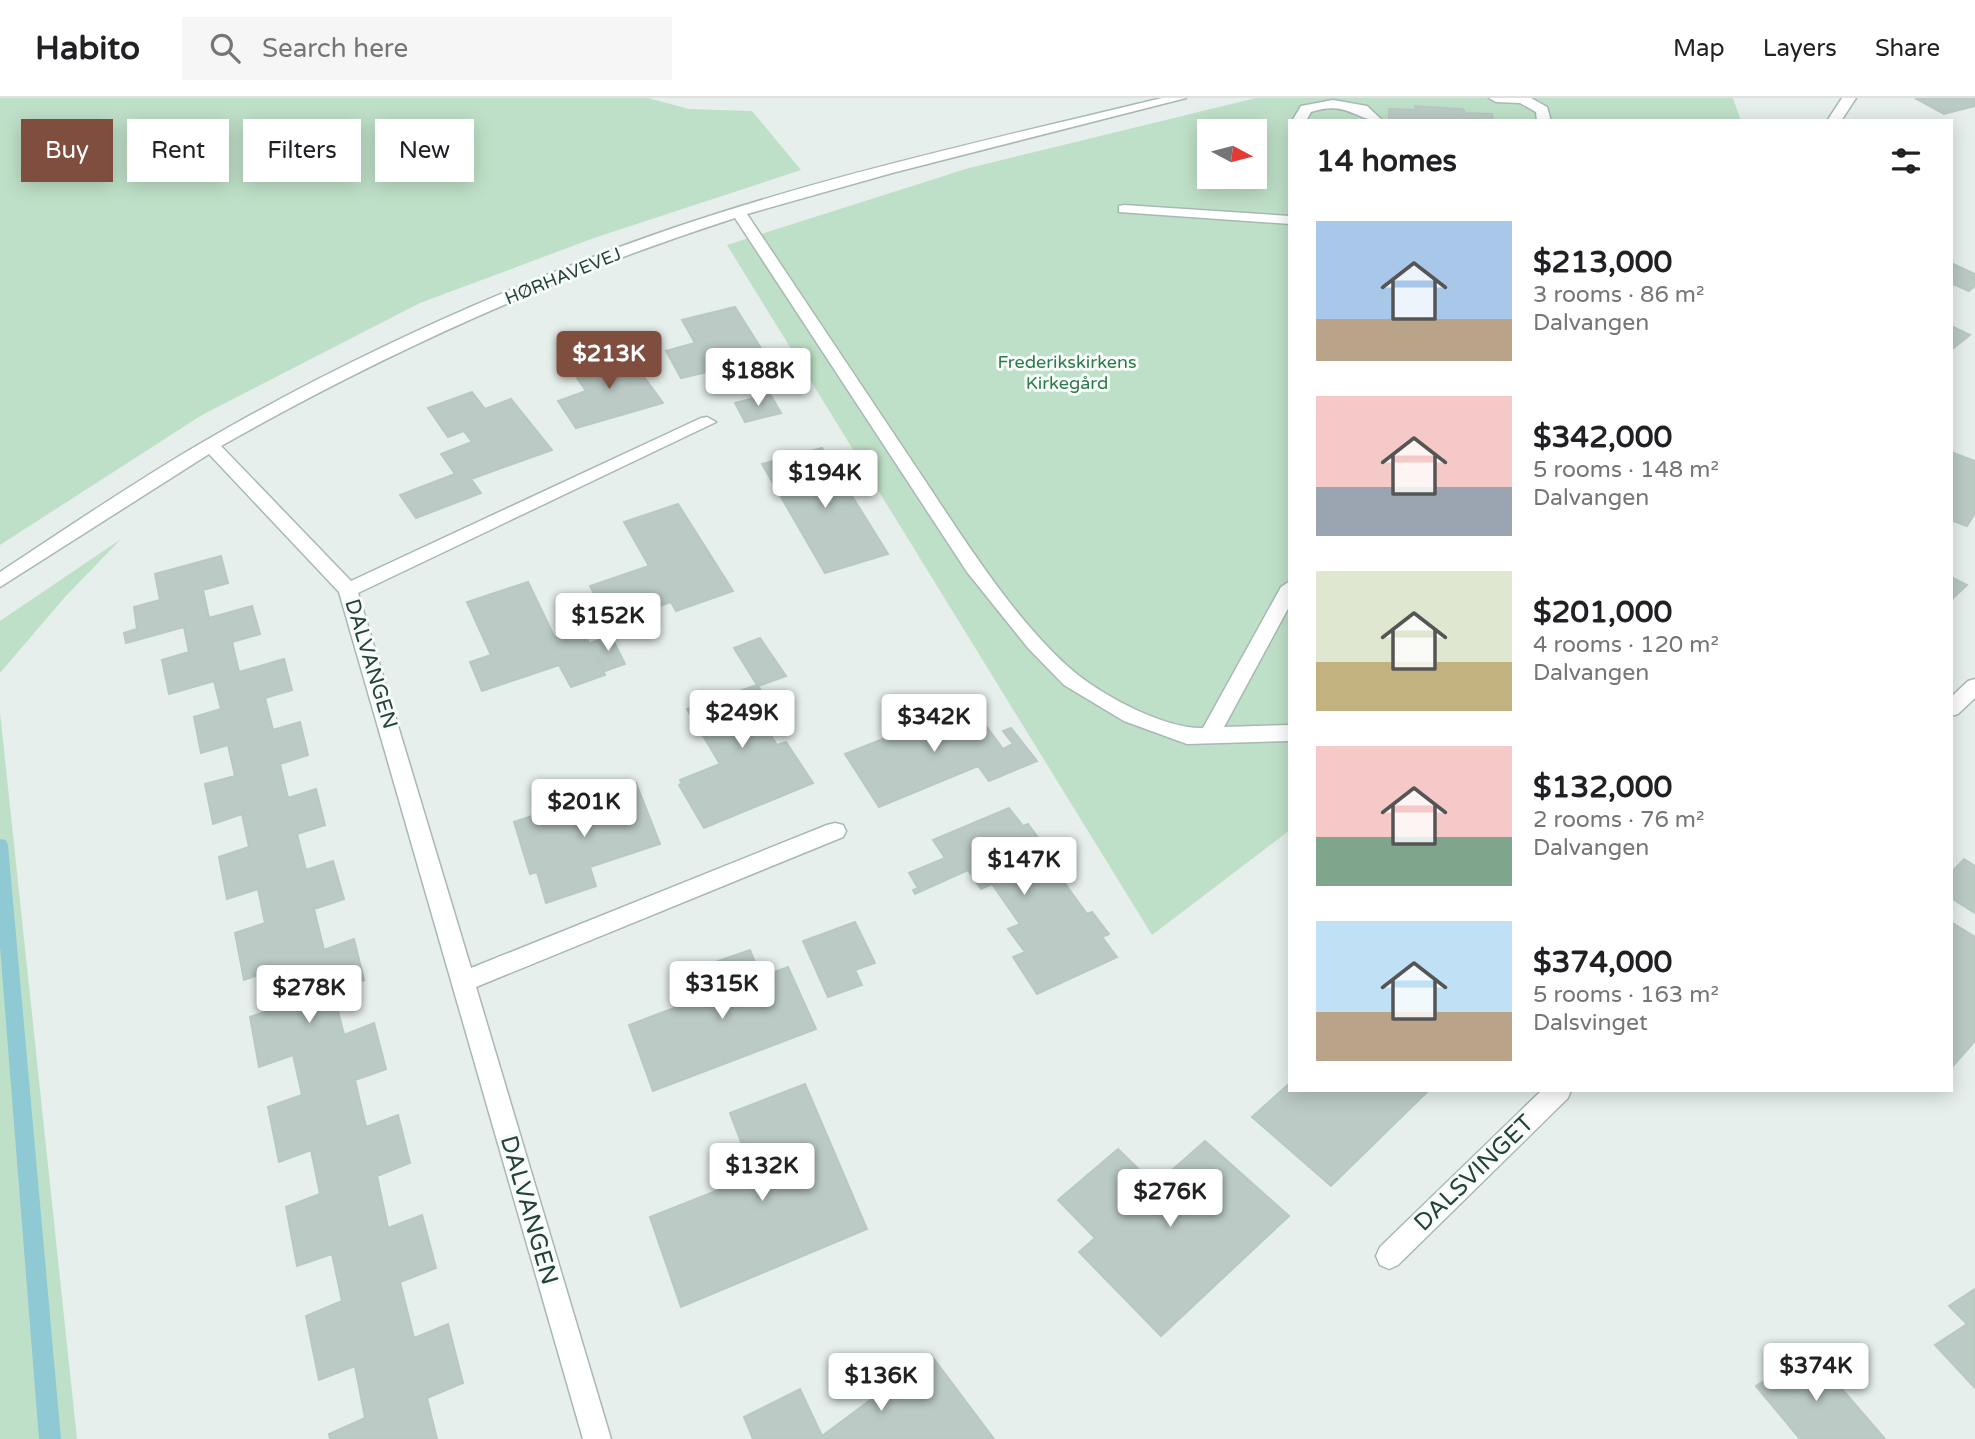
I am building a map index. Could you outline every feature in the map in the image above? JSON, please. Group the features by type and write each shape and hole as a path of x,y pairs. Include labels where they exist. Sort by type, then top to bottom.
{"street":[{"path":"1097,98 1114,114"},
{"name":"HØRHAVEVEJ","path":"0,581 210,445 361,363 440,326 602,258 861,177 1179,98"},
{"path":"1496,98 1523,99 1542,110 1544,119"},
{"path":"1835,119 1849,98"},
{"path":"1299,119 1300,114 1315,105 1361,103 1374,119"},
{"path":"1124,209 1288,220"},
{"path":"739,213 974,568 1035,643 1071,680 1131,716 1187,736 1288,733"},
{"name":"DALVANGEN","path":"348,590 708,422"},
{"name":"DALVANGEN","path":"210,445 348,590 597,1439"},
{"path":"1208,737 1288,591"},
{"path":"1953,707 1975,686"},
{"path":"461,982 835,831"},
{"name":"DALSVINGET","path":"1389,1256 1557,1092"}],"green space":[{"path":"0,98 648,98 689,109 752,111 801,170 594,238 420,303 202,415 0,545"},
{"name":"Frederikskirkens Kirkegård","path":"1256,98 1733,98 1740,119 1288,119 1288,832 1152,935 727,245 969,168"},
{"path":"121,539 65,597 0,673 0,621"},
{"path":"0,712 77,1439 0,1439"}],"building":[{"path":"1915,98 1975,98 1975,106 1944,114"},
{"path":"1415,106 1463,109 1465,113 1492,114 1493,119 1389,119 1389,109 1416,110"},
{"path":"1953,264 1975,274 1975,286 1969,291 1953,284"},
{"path":"735,307 767,358 681,378 666,351 695,343 682,320"},
{"path":"1953,327 1970,335 1953,348"},
{"path":"626,352 663,403 576,428 558,401 586,391 571,369"},
{"path":"472,392 485,409 511,399 552,450 471,479 481,493 416,518 400,495 455,474 441,454 472,442 464,431 448,437 428,408"},
{"path":"770,394 781,413 745,422 735,403"},
{"path":"822,448 835,470 841,468 847,479 842,480 888,554 825,573 762,464"},
{"path":"1953,453 1975,461 1975,513 1967,526 1953,521"},
{"path":"678,504 733,591 676,611 671,602 610,623 590,586 649,566 624,522"},
{"path":"221,556 228,583 203,590 209,618 252,606 260,634 232,642 239,672 284,659 292,690 265,698 273,730 300,722 308,755 280,764 288,798 316,789 325,825 297,834 306,870 333,861 344,899 314,909 324,950 354,939 364,980 333,991 344,1035 374,1023 386,1069 355,1080 366,1127 398,1115 410,1163 377,1176 388,1228 422,1215 436,1268 400,1282 414,1338 448,1324 463,1383 427,1398 437,1439 330,1439 329,1434 365,1418 355,1366 319,1380 306,1316 342,1301 332,1254 297,1266 286,1207 320,1194 311,1150 279,1162 268,1107 302,1095 293,1055 259,1067 250,1017 282,1006 275,969 244,980 235,933 265,923 258,889 227,899 219,857 249,847 242,814 213,824 205,784 235,776 228,745 201,753 194,717 221,709 214,681 169,694 162,660 189,652 184,627 126,643 124,633 137,629 134,607 160,600 155,574"},
{"path":"1953,578 1967,585 1953,598"},
{"path":"528,582 555,638 582,629 605,675 571,687 559,665 482,691 470,662 491,655 467,602"},
{"path":"611,636 625,664 605,671 590,643"},
{"path":"760,638 786,676 758,686 762,692 746,698 777,745 786,742 813,783 704,828 679,785 682,783 680,780 720,764 687,709 757,685 734,648"},
{"path":"970,704 1003,749 1013,744 1003,731 1011,728 1037,761 989,781 978,766 879,807 845,754 898,733 887,717 912,708 922,723"},
{"path":"613,783 615,789 636,783 660,844 590,867 596,886 546,903 537,872 530,874 514,822 603,793 601,787"},
{"path":"1009,808 1023,826 1028,824 1042,843 1037,845 1087,914 1092,912 1109,934 1102,937 1117,957 1037,994 1013,957 1025,952 1008,929 1020,924 992,884 981,889 968,870 915,894 913,890 918,888 909,873 945,858 933,840"},
{"path":"1964,859 1975,866 1975,913 1953,899 1953,871"},
{"path":"855,922 875,963 855,970 862,985 828,997 803,941"},
{"path":"1953,923 1975,937 1975,1041 1953,1066"},
{"path":"750,950 761,977 788,967 816,1029 653,1091 629,1025 706,996 695,969"},
{"path":"805,1084 867,1229 681,1307 650,1217 754,1176 730,1113"},
{"path":"1288,1085 1288,1092 1427,1092 1331,1186 1252,1117"},
{"path":"1205,1141 1289,1216 1161,1336 1079,1252 1095,1238 1058,1200 1118,1149 1155,1185"},
{"path":"1975,1289 1975,1388 1935,1345 1967,1324 1949,1306"},
{"path":"1810,1352 1885,1439 1800,1439 1756,1386"},
{"path":"931,1355 994,1439 753,1439 744,1417 800,1389 822,1436"}],"waterway":[{"path":"0,845 50,1439"}]}
